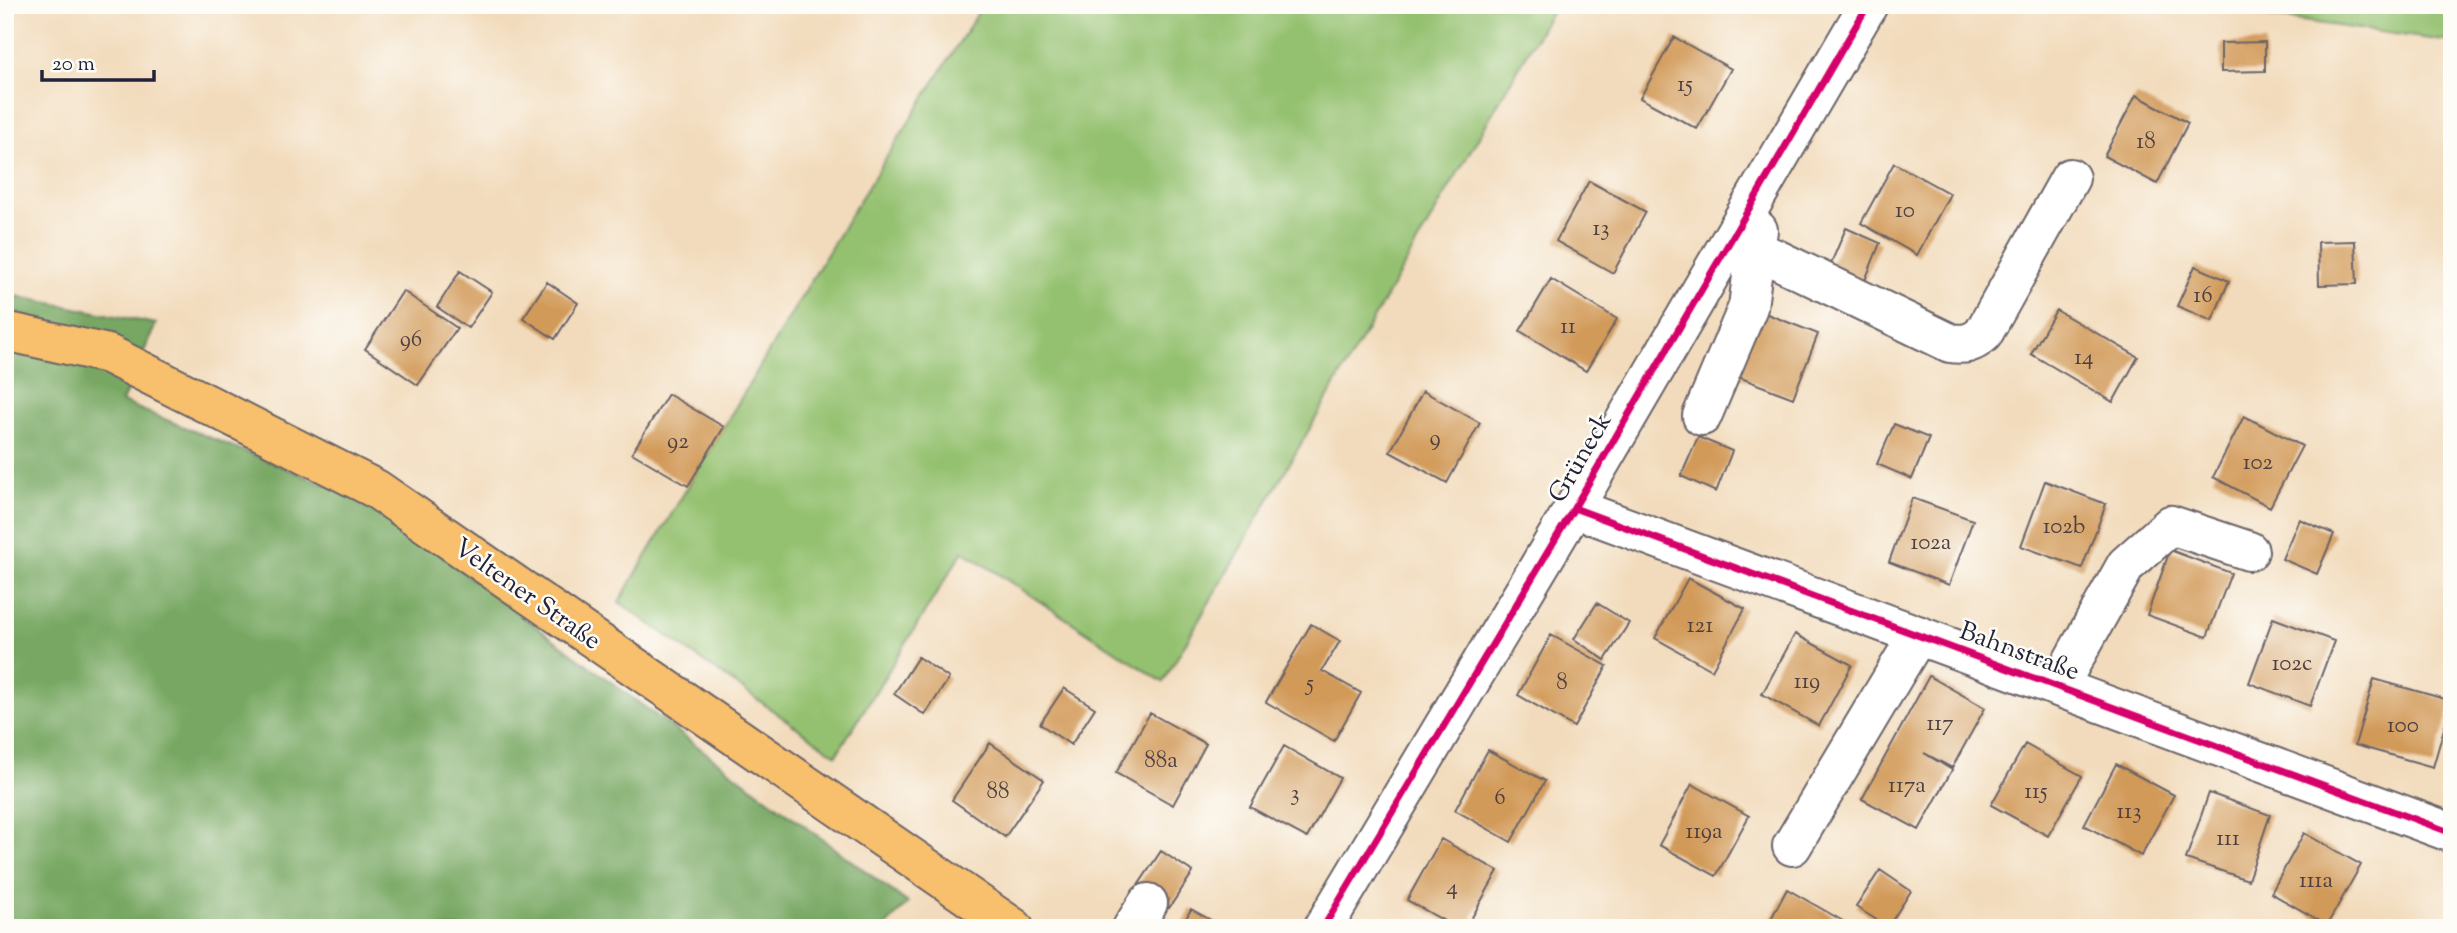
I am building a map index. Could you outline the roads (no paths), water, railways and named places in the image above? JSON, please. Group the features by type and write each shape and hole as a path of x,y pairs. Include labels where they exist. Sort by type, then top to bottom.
{"main road":[{"name":"Veltener Straße","path":"5,331 107,354 376,489 1014,928"}],"street":[{"name":"Grüneck","path":"1323,928 1574,508 1743,247 1764,183 1868,5"},
{"path":"1702,416 1748,307 1743,247 1776,259 1950,344 1964,345 1974,342 1983,334 2070,178"},
{"name":"Bahnstraße","path":"1574,508 2452,832"},
{"path":"2058,687 2126,565 2171,525 2249,551"},
{"path":"1792,846 1918,635"}]}
